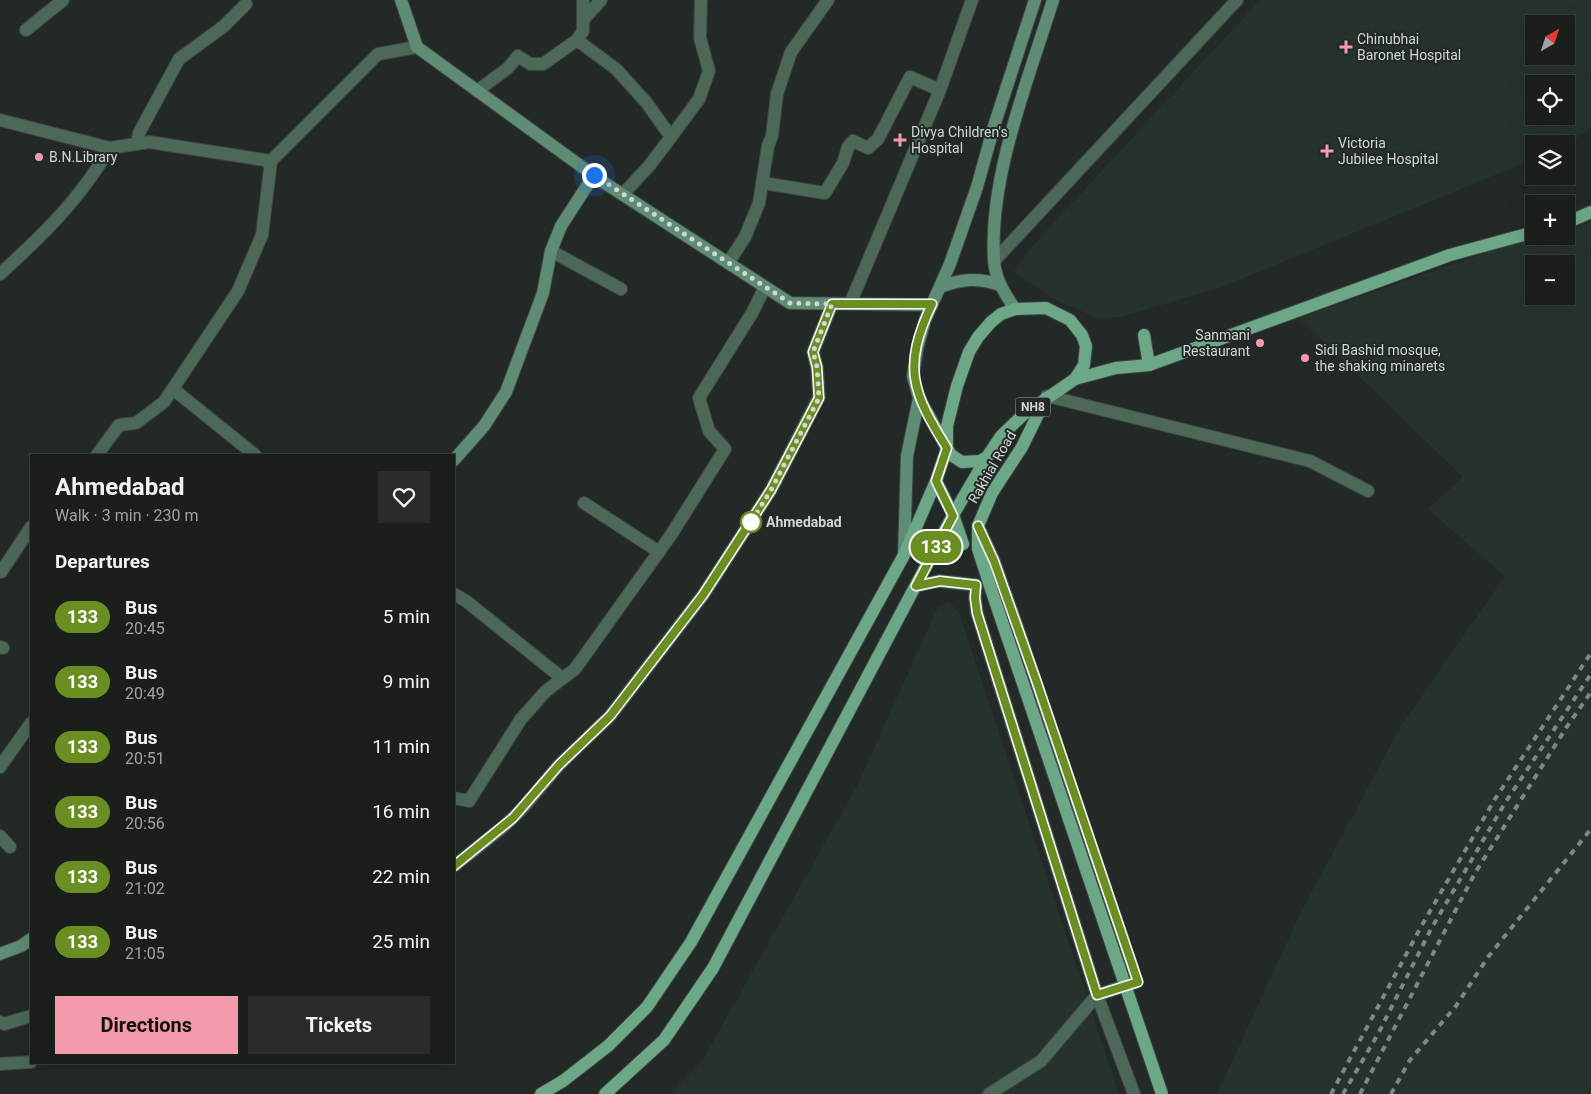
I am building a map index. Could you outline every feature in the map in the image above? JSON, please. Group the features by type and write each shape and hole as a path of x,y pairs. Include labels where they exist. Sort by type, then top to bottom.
{"main road":[{"path":"1575,219 1591,212"},
{"path":"1075,379 1116,368 1148,365 1450,255 1525,234"},
{"path":"541,1094 563,1081 608,1046 648,1007 674,969 791,762 904,555 936,481 947,448 950,409 969,352 992,322 1001,314 1015,309 1046,308 1070,320 1082,334 1086,346 1084,365 1075,379"},
{"path":"1144,335 1148,365"},
{"name":"NH8","path":"987,457 1001,436 1047,396 1075,379"},
{"name":"Rakhial Road","path":"977,533 992,493 1022,447 1047,396"},
{"path":"947,448 951,454 962,462 973,463 987,457"},
{"path":"605,1094 664,1040 713,968 953,516 987,457"},
{"path":"936,481 953,516 963,544"},
{"path":"977,533 991,589 1162,1094"}],"street":[{"path":"26,30 63,0"},
{"path":"402,0 417,47 594,175 790,303 932,304"},
{"path":"477,91 508,68 518,56 530,64 543,64 577,40 583,31 583,0"},
{"path":"583,20 601,0"},
{"path":"622,194 649,166 698,99 709,71 700,38 701,0"},
{"path":"728,263 749,230 759,203 768,146 772,136 773,111 780,81 795,45 828,0"},
{"path":"850,304 940,90 972,0"},
{"path":"947,448 919,398 913,376 917,349 925,320 940,287 977,187 1035,0"},
{"path":"1015,309 1000,286 994,261 997,188 1052,0"},
{"path":"994,261 1237,0"},
{"path":"137,144 139,132 179,59 224,26 246,4"},
{"path":"577,40 616,69 646,102 671,136"},
{"path":"97,454 119,425 136,423 164,402 238,291 262,235 271,162 378,54 417,47"},
{"path":"763,183 825,193 843,163 848,147 853,141 868,148 878,139 910,77 940,90"},
{"path":"0,120 110,148 149,142 271,162"},
{"path":"0,274 16,262 84,189 110,148"},
{"path":"455,459 484,426 506,392 543,293 551,251 561,226 594,175"},
{"path":"551,251 620,289"},
{"path":"940,287 958,280 974,279 987,280 1000,286"},
{"path":"455,798 469,801 521,718 546,691 575,669 659,552 725,449 709,431 699,398 752,313 765,287"},
{"path":"455,865 510,821 559,765 610,716 708,588 771,490 819,398 817,367 813,352 832,304"},
{"path":"173,389 254,454"},
{"path":"1047,396 1310,461 1368,491"},
{"path":"904,555 907,456 919,398"},
{"path":"584,502 659,552"},
{"path":"0,572 30,528"},
{"path":"977,533 994,561 1138,982 1097,995 1040,1061 989,1094"},
{"path":"916,586 940,581 976,585 977,613 1097,995 1134,1094"},
{"path":"455,595 466,601 562,678"},
{"path":"0,767 30,724"},
{"path":"0,836 10,847"},
{"path":"0,954 21,946 30,940"},
{"path":"0,1022 4,1024 30,1016"},
{"path":"0,1064 30,1062"}],"shaded area":[{"name":"Victoria Jubilee Hospital","path":"1260,0 1591,0 1591,129 1575,139 1575,135 1525,135 1525,163 1219,288 1121,317 1097,318 1052,298 1014,272 1028,251"},
{"path":"1591,222 1591,1094 1217,1094 1301,912 1401,726 1505,576 1428,509 1463,477 1299,318 1525,241 1525,245 1575,245 1575,227"},
{"path":"948,601 959,613 1119,1094 670,1094 701,1063 858,784 937,609"}],"railway":[{"path":"1331,1094 1422,925 1495,799 1591,653"},
{"path":"1343,1094 1378,1034 1431,929 1505,803 1591,674"},
{"path":"1360,1094 1475,873 1566,728 1591,692"},
{"path":"1391,1094 1410,1060 1456,1006 1488,957 1591,829"}],"bus line":[{"name":"133","path":"455,865 513,818 559,765 610,716 703,595 771,490 819,398 817,367 813,352 832,304 932,304 925,320 917,349 913,376 919,398 929,419 947,448 936,481 953,516 916,586 940,581 964,582 976,585 977,613 1097,995 1138,982 1036,680 994,561 978,526"}],"place":[{"name":"Chinubhai Baronet Hospital","path":"1346,47"},
{"name":"Divya Children's Hospital","path":"900,140"},
{"name":"Victoria Jubilee Hospital","path":"1327,151"},
{"name":"B.N.Library","path":"39,157"},
{"name":"Sanmani Restaurant","path":"1260,343"},
{"name":"Sidi Bashid mosque, the shaking minarets","path":"1305,358"},
{"name":"Ahmedabad","path":"751,522"}],"route":[{"path":"594,175 790,303 832,304 813,352 817,367 819,398 771,490 751,522"}]}
